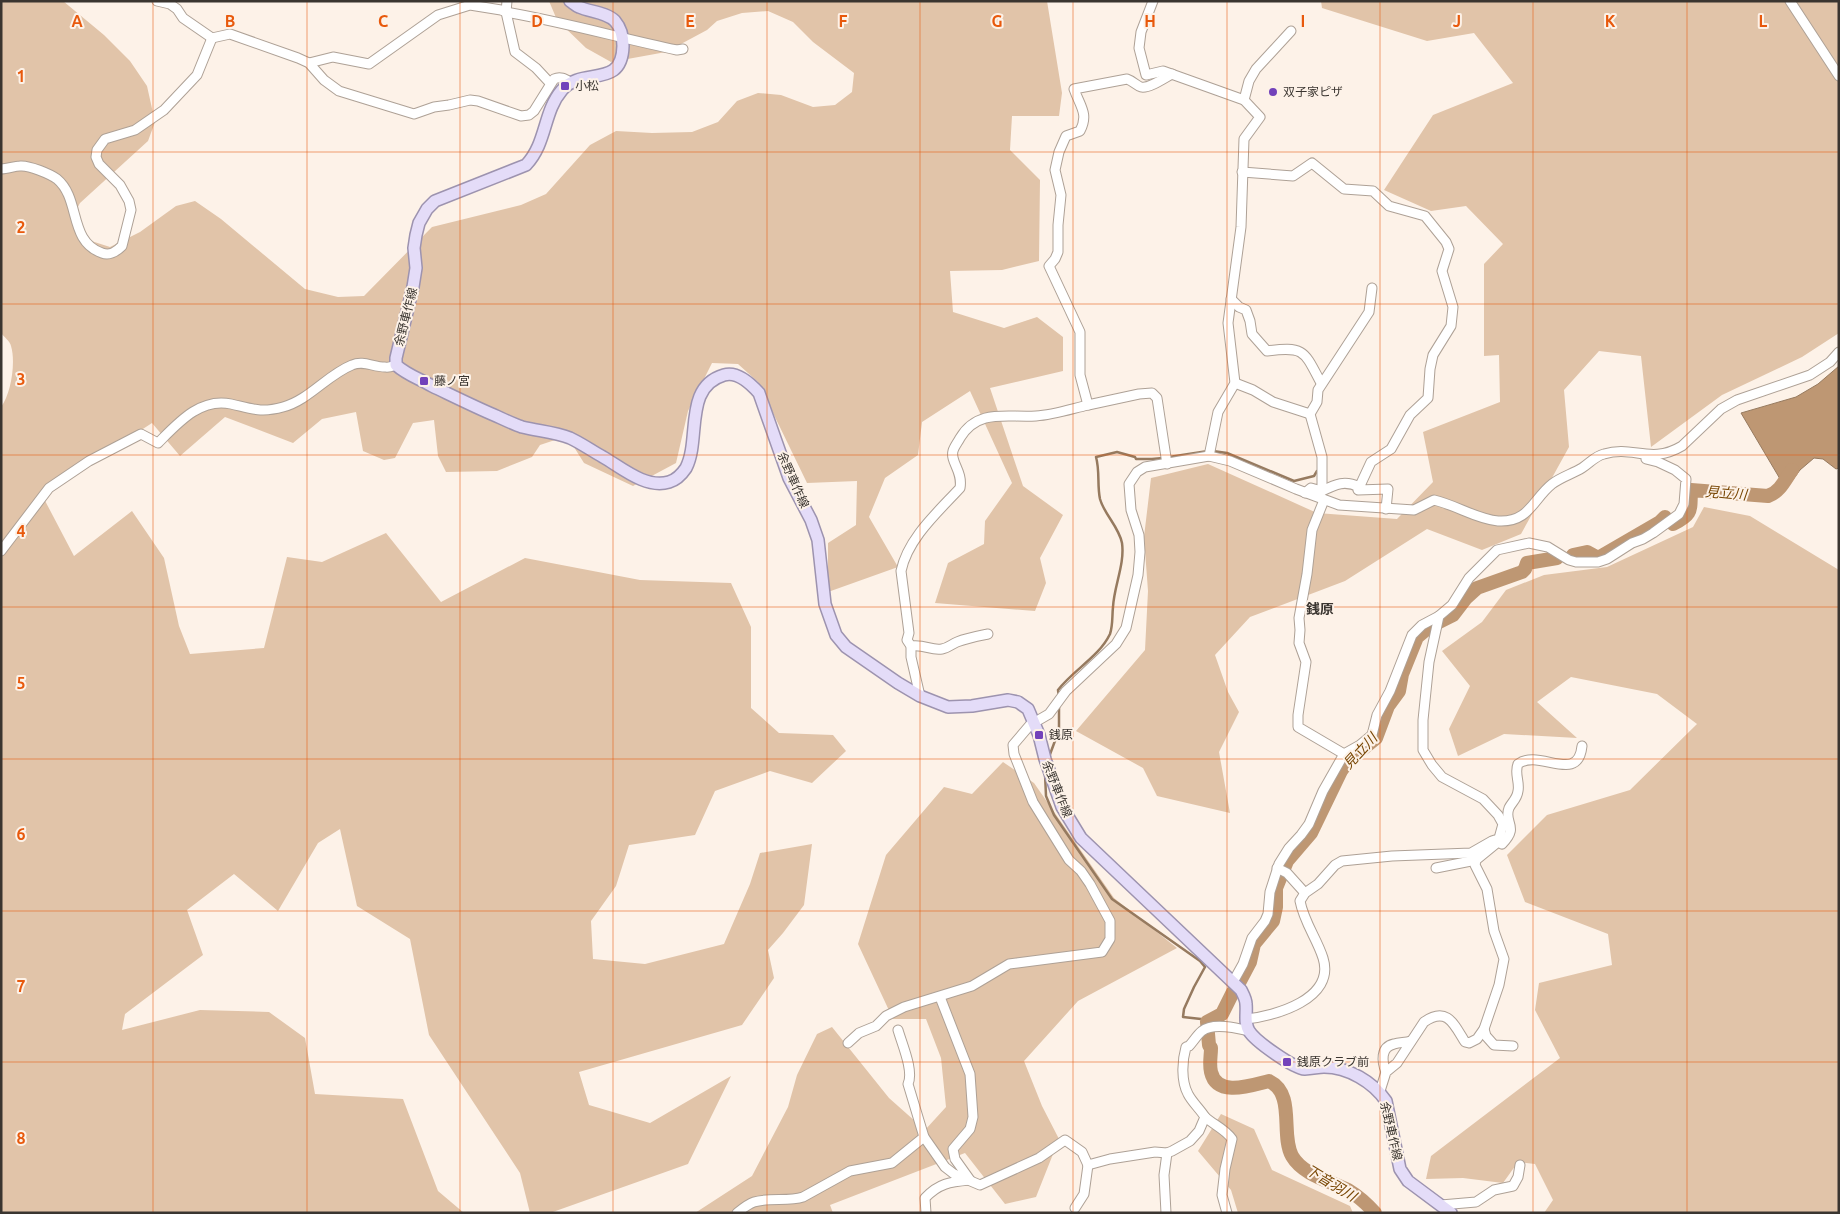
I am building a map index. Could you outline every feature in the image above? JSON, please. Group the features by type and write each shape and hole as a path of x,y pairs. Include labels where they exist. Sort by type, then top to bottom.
{"main road":[{"path":"570,1 580,8 614,19 622,30 623,39 623,56 618,67 610,73 577,80 572,83"},
{"name":"余野車作線","path":"572,83 565,86 557,96 541,144 535,156 526,165 435,201 427,209 419,223 416,235 414,248 416,268 413,288 396,358 396,365 404,373 458,400 521,427 552,432 570,438 637,478 652,483 668,482 679,476 686,467 690,456 697,402 716,377 728,374 740,377 751,384 759,393 790,478 811,520 818,540 825,604 836,635 846,647 920,696 948,706 972,706 1008,700 1018,702 1028,710 1034,722 1062,807 1081,838 1241,990 1246,1002 1246,1019 1249,1031 1287,1062 1304,1069 1325,1067 1341,1069 1358,1076 1380,1091 1386,1101 1400,1169 1408,1181 1451,1213"}],"street":[{"path":"156,1 170,4 177,9 183,18 212,38 230,34 298,58 309,63 324,80 339,91 414,114 434,107 470,100 521,116 529,115 534,111 550,83 559,77 565,78 572,83"},
{"path":"507,1 506,12 515,52 536,68 550,83"},
{"path":"1153,1 1141,32 1139,48 1146,75 1164,71 1244,100 1260,117 1244,139 1241,227 1228,324 1235,383 1218,412 1209,456"},
{"path":"1790,1 1839,76"},
{"path":"309,63 333,57 369,64 438,15 470,5 570,24 623,39 678,50 683,49"},
{"path":"1244,100 1249,81 1256,69 1291,32"},
{"path":"1,169 20,166 52,175 65,188 78,229 84,240 102,253 110,254 118,250 122,246 131,210 126,194 120,185 99,164 96,157 97,150 105,139 135,130 164,110 197,75 202,67 212,38"},
{"path":"1088,405 1080,375 1080,332 1049,266 1058,252 1061,195 1055,170 1059,152 1066,136 1080,131 1084,123 1085,114 1074,89 1127,79 1135,82 1140,87 1146,87 1172,74"},
{"path":"1242,172 1294,176 1312,163 1344,190 1372,191 1389,206 1424,216 1446,242 1449,249 1442,271 1453,307 1451,326 1433,355 1428,398 1410,415 1391,448 1372,462 1350,506"},
{"path":"1344,754 1298,727 1306,662 1299,643 1299,618 1312,530 1323,495 1322,457 1310,414 1317,402 1321,383 1369,312 1372,288"},
{"path":"1231,299 1239,307 1246,310 1252,334 1266,351 1294,349 1301,351 1307,356 1321,383"},
{"path":"848,1043 859,1033 876,1026 886,1016 904,1007 972,986 1010,964 1102,952 1110,939 1110,921 1100,900 1081,871 1069,860 1033,802 1014,754 1013,744 1034,722 1049,714 1066,692 1116,644 1126,628 1138,575 1140,552 1139,535 1131,510 1129,484 1137,472 1145,467 1209,456 1230,461 1305,492 1311,488 1339,505 1414,510 1434,500 1451,504 1484,519 1501,521 1521,516 1530,510 1542,493 1554,482 1582,468 1603,454 1618,451 1655,456 1675,450 1682,446 1721,409 1737,400 1810,375 1830,362 1839,352"},
{"path":"1,551 49,488 89,461 141,434 158,444 185,416 209,405 221,403 252,410 272,410 287,406 302,398 318,385 354,364 365,363 386,368 396,365"},
{"path":"1235,383 1253,390 1272,402 1310,414"},
{"path":"988,634 956,642 950,647 933,650 926,646 912,646 906,640 909,633 901,571 903,562 926,525 960,488 962,478 952,457 953,450 966,428 974,422 989,417 1037,416 1139,394 1152,393 1157,398 1167,464"},
{"path":"1436,868 1476,860 1498,842 1503,824 1498,815 1482,799 1442,777 1422,750 1429,662 1438,621 1469,578 1497,550 1521,543 1537,544 1548,547 1569,560 1576,562 1603,562 1632,543 1643,539 1673,518 1683,508 1686,479 1675,470 1658,462 1648,460 1641,454"},
{"path":"1323,495 1338,483 1346,482 1359,489 1388,489 1386,509"},
{"path":"1233,982 1243,964 1252,938 1268,914 1270,892 1289,848 1302,835 1323,791 1344,754 1360,745 1372,735 1377,715 1390,691 1412,635 1422,625 1438,621"},
{"path":"912,646 911,657 920,696"},
{"path":"1246,1019 1271,1015 1302,1003 1322,982 1323,957 1310,931 1300,901 1304,893 1318,884 1335,865 1342,861 1371,857 1471,853 1492,840 1502,844 1510,833 1511,827 1508,813 1519,790 1516,772 1518,764 1524,760 1535,759 1564,766 1571,765 1577,759 1582,746"},
{"path":"1380,1091 1386,1072 1397,1063 1424,1022 1430,1018 1444,1016 1452,1020 1465,1042 1469,1043 1477,1039 1484,1029 1499,985 1504,959 1494,932 1487,889 1476,870 1476,860"},
{"path":"1281,870 1304,893"},
{"path":"940,996 970,1074 973,1117 970,1129 953,1149 955,1159 970,1180"},
{"path":"1227,1213 1222,1195 1225,1169 1232,1139 1226,1131 1216,1126 1205,1116 1188,1096 1185,1088 1183,1067 1186,1047 1207,1029 1239,1028 1249,1031"},
{"path":"1484,1029 1486,1036 1494,1045 1513,1046"},
{"path":"898,1030 911,1078 908,1084 924,1137 945,1167 954,1174 980,1185 1039,1158 1065,1140 1082,1152 1088,1165 1084,1194 1075,1208"},
{"path":"1386,1072 1382,1063 1382,1056 1385,1050 1391,1044 1411,1041"},
{"path":"1088,1165 1110,1158 1155,1152 1167,1153 1190,1141 1199,1131 1205,1116"},
{"path":"737,1213 762,1200 797,1199 850,1171 892,1163 924,1137"},
{"path":"1166,1213 1164,1175 1167,1153"},
{"path":"1441,1205 1476,1202 1494,1190 1512,1186 1518,1178 1520,1165"},
{"path":"926,1213 925,1198 932,1191 941,1185 970,1180"}],"shaded area":[{"path":"1,1 63,1 104,35 130,61 147,86 155,122 148,141 80,203 72,218 82,238 110,247 140,232 176,206 195,201 221,219 305,289 338,297 364,296 432,227 521,205 546,194 590,145 616,131 652,133 692,132 718,122 737,101 758,93 781,95 813,107 835,105 852,92 854,73 813,42 793,22 768,11 742,13 717,21 707,30 666,52 611,62 586,48 557,20 549,1 1047,1 1062,93 1059,116 1012,116 1010,150 1040,180 1039,261 1002,270 950,271 953,312 1004,328 1037,317 1063,337 1063,371 990,388 1023,486 1063,515 1040,558 1046,583 1035,611 935,603 948,563 984,544 985,521 1012,483 970,391 922,422 918,455 885,478 869,517 898,567 828,592 828,543 856,525 857,481 807,483 758,382 738,364 712,363 688,411 676,463 633,486 584,463 567,436 540,445 532,457 497,471 446,472 438,456 434,420 413,423 395,458 384,460 363,451 356,412 322,419 293,443 225,417 180,456 152,423 42,495 74,556 132,511 164,558 179,626 190,654 264,648 287,557 322,562 386,533 441,602 525,558 640,580 731,583 751,627 751,708 779,733 833,735 846,751 812,783 770,771 715,791 695,835 629,845 616,886 591,921 593,959 645,964 724,944 750,884 760,853 812,844 804,905 768,950 774,978 742,1025 579,1072 589,1105 650,1123 731,1076 688,1164 550,1213 530,1213 520,1173 429,1035 410,939 357,906 340,829 318,843 278,911 234,874 187,910 203,955 125,1014 122,1030 200,1010 269,1012 305,1038 315,1094 403,1099 438,1191 464,1213 1,1213 1,407 10,386 13,360 10,344 1,333"},
{"path":"1321,1 1839,1 1839,333 1802,357 1722,395 1651,447 1641,356 1599,351 1564,390 1569,447 1521,534 1482,550 1427,529 1345,581 1250,617 1215,655 1228,692 1239,712 1219,752 1230,813 1157,796 1143,768 1076,731 1145,650 1148,591 1144,537 1151,478 1208,464 1317,513 1397,519 1433,482 1423,432 1500,402 1499,355 1484,356 1484,264 1503,244 1466,206 1431,211 1384,190 1433,115 1513,83 1474,33 1427,41 1322,8"},
{"path":"1839,366 1839,468 1836,469 1823,459 1814,458 1800,470 1786,489 1741,413 1796,397 1818,384"},
{"path":"1704,507 1750,516 1839,570 1839,1213 1544,1213 1553,1200 1535,1164 1518,1162 1503,1183 1463,1178 1426,1179 1431,1156 1560,1058 1535,1010 1539,983 1612,965 1608,934 1525,902 1507,855 1547,815 1630,790 1697,724 1657,694 1571,677 1537,702 1577,738 1504,734 1458,756 1449,729 1470,686 1442,651 1482,622 1506,590 1544,575 1607,567 1693,527"},
{"path":"1003,762 1034,783 1114,898 1177,948 1078,1001 1024,1061 1042,1106 1059,1139 1036,1197 1005,1204 965,1153 830,1205 833,1213 695,1213 752,1176 788,1107 797,1075 817,1034 832,1027 889,1098 925,1130 946,1107 941,1058 926,1019 893,1019 858,944 886,855 944,787 972,794"},
{"path":"1221,1114 1254,1129 1272,1170 1350,1206 1353,1213 1238,1213 1231,1190 1198,1151"}],"waterway":[{"path":"1169,457 1208,451"},
{"path":"1213,451 1227,453 1294,481 1314,476 1317,471"},
{"path":"1059,697 1058,690 1093,657 1105,642 1112,627 1114,599 1123,551 1118,531 1100,499 1096,457 1117,452 1135,457 1136,459 1163,458"},
{"name":"見立川","path":"1673,524 1684,517 1689,511 1691,490 1768,496 1779,489 1792,470"},
{"name":"見立川","path":"1573,555 1587,552 1598,558 1660,522 1665,517"},
{"name":"見立川","path":"1240,981 1250,962 1254,944 1273,921 1276,907 1276,888 1287,861 1311,833 1341,771 1349,760 1376,738 1388,706 1399,691 1402,674 1417,637 1429,627 1453,615 1466,598 1477,588 1522,572 1527,563 1557,558"},
{"path":"1049,757 1059,730 1059,705"},
{"path":"1045,774 1046,796 1054,815 1112,899 1200,961 1205,967 1184,1009 1183,1017 1201,1019 1207,1022"},
{"name":"下音羽川","path":"1233,992 1222,1014 1207,1022 1209,1045 1211,1048 1210,1069 1215,1080 1220,1085 1236,1088 1269,1081 1277,1087 1285,1105 1289,1147 1297,1163 1317,1177 1352,1192 1375,1213"}],"place":[{"name":"小松","path":"565,86"},
{"name":"双子家ピザ","path":"1273,92"},
{"name":"藤ノ宮","path":"424,381"},
{"name":"銭原","path":"1039,735"},
{"name":"銭原クラブ前","path":"1287,1062"}],"district":[{"name":"銭原","path":"1320,609"}]}
